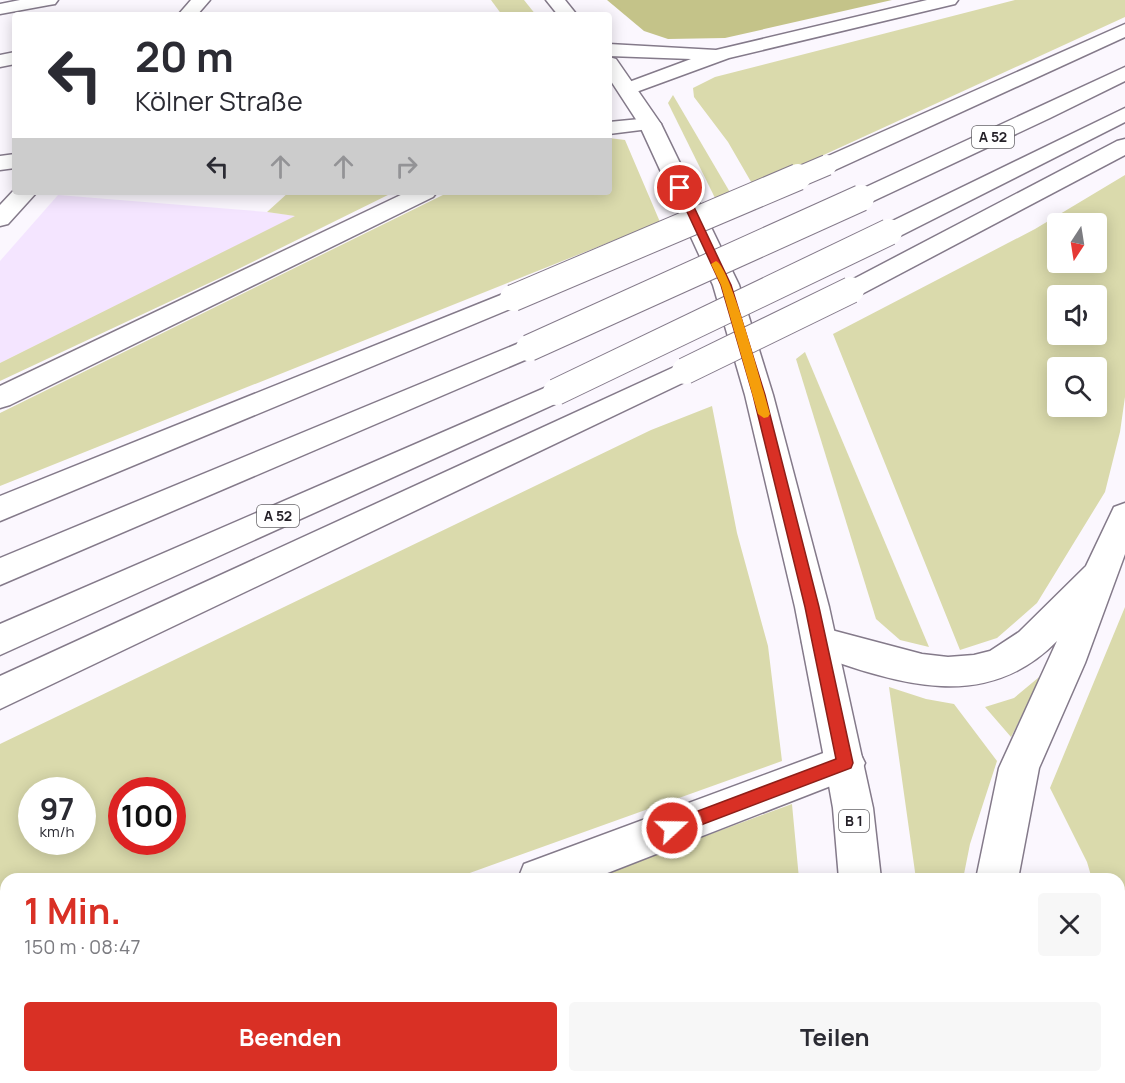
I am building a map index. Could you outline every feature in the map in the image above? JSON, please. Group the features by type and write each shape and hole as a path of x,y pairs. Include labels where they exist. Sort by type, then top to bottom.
{"main road":[{"path":"0,9 49,0"},
{"path":"190,12 201,0"},
{"path":"555,0 565,12"},
{"path":"612,67 628,89 723,54 949,0"},
{"path":"0,509 513,298 827,165 1125,30"},
{"path":"612,50 723,54"},
{"name":"A 52","path":"0,572 529,348 861,198 1125,73"},
{"name":"B 1","path":"628,89 650,124 726,285 759,395 820,642 853,808 859,873"},
{"name":"A 52","path":"0,640 556,392 889,232 1125,114"},
{"path":"612,128 650,124"},
{"path":"0,693 685,371 851,290 1125,146"},
{"path":"0,219 21,195"},
{"path":"0,398 419,195"},
{"path":"998,873 1019,768 1072,652 1101,572 1125,515"},
{"path":"820,642 910,668 950,673 980,670 1003,662 1021,651 1101,572"},
{"path":"555,873 845,763"}],"shaded area":[{"path":"607,0 892,0 725,38 668,39 644,31"},
{"path":"58,195 297,216 0,363 0,261"}],"green space":[{"path":"491,0 524,0 534,12 500,12"},
{"path":"1015,0 1125,0 1125,17 754,187 728,142 694,97 693,88 715,77"},
{"path":"673,95 731,194 716,200 668,103"},
{"path":"612,138 625,140 660,222 0,486 0,413 443,195 612,195"},
{"path":"1125,175 1125,397 1120,432 1105,492 1037,603 997,638 960,650 833,334 1047,222 1047,273 1107,273 1107,213 1062,213"},
{"path":"286,195 388,195 222,277 0,381 0,363 295,216 267,212"},
{"path":"805,352 929,647 900,640 876,619 796,359"},
{"path":"712,406 737,533 768,646 782,761 470,873 0,873 0,744 651,430"},
{"path":"1125,607 1125,873 1090,873 1050,788"},
{"path":"1044,673 1011,737 985,707 1014,698"},
{"path":"889,687 926,699 954,704 997,761 970,844 964,873 915,873"},
{"path":"792,804 798,873 605,873"}],"slow traffic":[{"path":"716,264 726,285 764,414"}],"route":[{"path":"672,828 845,763 812,607 759,395 726,285 680,188"}]}
